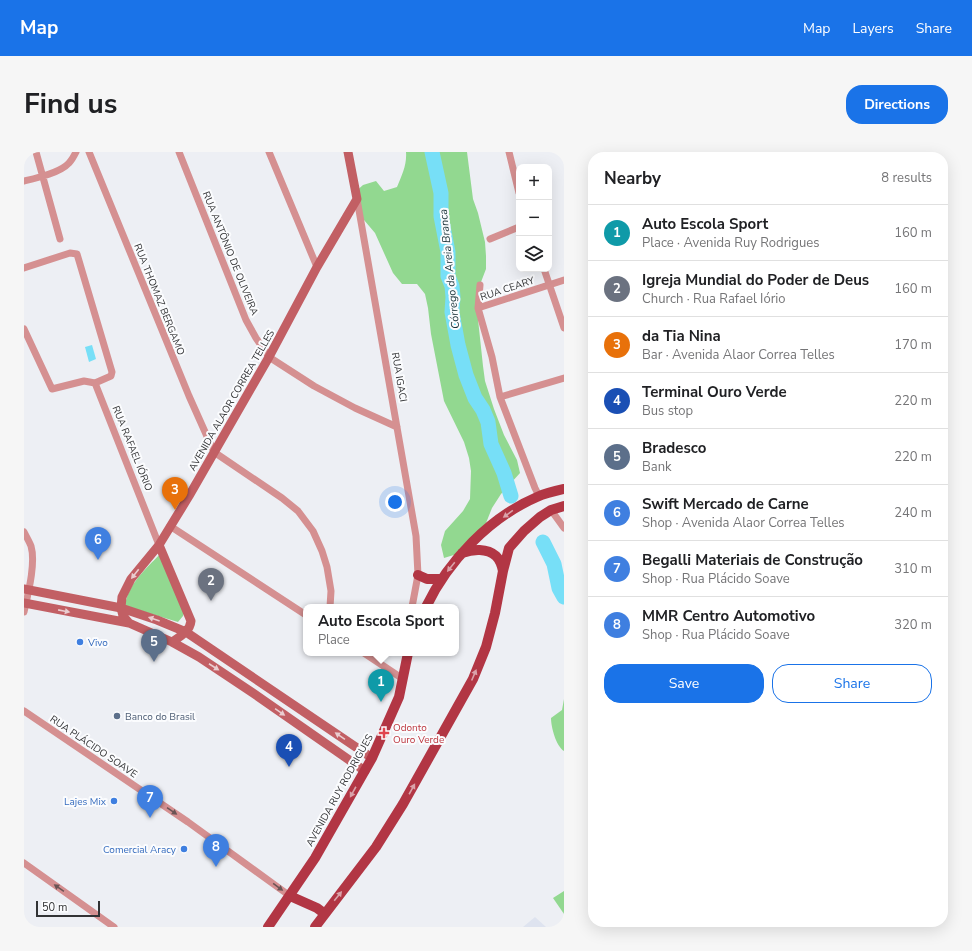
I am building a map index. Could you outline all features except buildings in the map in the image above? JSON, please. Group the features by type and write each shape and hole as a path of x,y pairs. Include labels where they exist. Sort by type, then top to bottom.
{"main road":[{"name":"RUA IGACI","path":"348,152 357,199"},
{"name":"AVENIDA ALAOR CORREA TELLES","path":"120,608 122,597 132,579 159,545 189,496 269,357 317,267 357,199"},
{"path":"428,604 441,579 462,553 488,528 515,508 539,496 564,489"},
{"path":"539,496 546,500 551,510"},
{"path":"315,927 376,847 403,804 473,679 486,646 503,571 510,548 524,531 540,517 551,510 564,506"},
{"name":"RUA RAFAEL IÓRIO","path":"159,545 189,614 191,622 186,632"},
{"path":"462,553 477,550 486,551 497,556 503,571"},
{"path":"418,575 427,579 441,579"},
{"path":"26,590 120,608 157,620 186,632 372,758"},
{"path":"25,606 129,623 172,642 199,657 248,690 365,772"},
{"path":"120,608 123,616 129,623"},
{"path":"172,642 186,632"},
{"name":"AVENIDA RUY RODRIGUES","path":"268,927 315,858 365,772 396,706 407,656"},
{"path":"231,679 241,669"},
{"path":"290,896 316,908 325,914"}],"street":[{"path":"36,152 60,239"},
{"path":"24,181 43,176 64,167 69,163 76,152"},
{"name":"RUA THOMAZ BERGAMO","path":"89,152 189,396 214,452"},
{"name":"RUA ANTÔNIO DE OLIVEIRA","path":"179,152 246,320 269,357 334,398 397,427"},
{"path":"269,152 317,267"},
{"path":"509,152 516,181"},
{"name":"RUA IGACI","path":"357,199 416,536 418,575 413,604"},
{"path":"490,239 516,228"},
{"path":"24,268 70,253 77,254 112,372 110,377 95,383 84,381 52,388 24,329"},
{"path":"545,272 564,328"},
{"name":"RUA CEARY","path":"478,308 564,280"},
{"path":"480,285 478,308 492,357 500,397 539,496"},
{"path":"500,397 564,378"},
{"name":"RUA RAFAEL IÓRIO","path":"95,383 159,545"},
{"path":"214,452 276,494 298,511 313,531 322,551 327,567 331,591 330,604"},
{"path":"551,510 564,528"},
{"path":"170,526 303,613"},
{"path":"24,532 27,545 33,559 32,572 26,590 25,606"},
{"path":"369,656 402,677 404,656"},
{"name":"RUA PLÁCIDO SOAVE","path":"24,710 188,822 290,896"},
{"path":"24,863 114,927"}],"shaded area":[{"path":"535,917 546,927 523,927"}],"green space":[{"path":"406,152 467,152 473,199 485,242 486,269 481,282 477,310 485,381 504,435 517,460 520,473 501,494 492,508 486,523 457,554 444,558 441,545 445,531 463,511 470,499 471,471 469,458 464,442 444,401 425,294 417,284 402,284 393,273 375,233 364,220 357,207 353,194 363,185 376,181 384,191 397,187 405,166"},
{"path":"160,554 185,608 183,616 178,622 125,606 133,584"},
{"path":"564,699 564,751 561,749 554,736 551,718 562,710"},
{"path":"564,891 564,914 553,898"}],"water":[{"path":"92,345 96,359 89,362 85,347"}],"waterway":[{"name":"Córrego da Areia Branca","path":"432,152 441,193 441,216 448,252 448,276 452,286 452,312 458,345 466,375 475,398 483,410 488,422 491,444 504,473 511,496"},
{"name":"Córrego da Areia Branca","path":"543,542 554,564 559,588 564,597"}],"place":[{"name":"da Tia Nina","path":"175,510"},
{"name":"Swift Mercado de Carne","path":"98,560"},
{"name":"Igreja Mundial do Poder de Deus","path":"211,601"},
{"name":"Vivo","path":"80,642"},
{"name":"Bradesco","path":"154,662"},
{"name":"Auto Escola Sport","path":"381,702"},
{"name":"Banco do Brasil","path":"117,716"},
{"name":"Odonto Ouro Verde","path":"384,733"},
{"name":"Terminal Ouro Verde","path":"289,767"},
{"name":"Lajes Mix","path":"114,801"},
{"name":"Begalli Materiais de Construção","path":"150,818"},
{"name":"Comercial Aracy","path":"184,849"},
{"name":"MMR Centro Automotivo","path":"216,867"}]}
